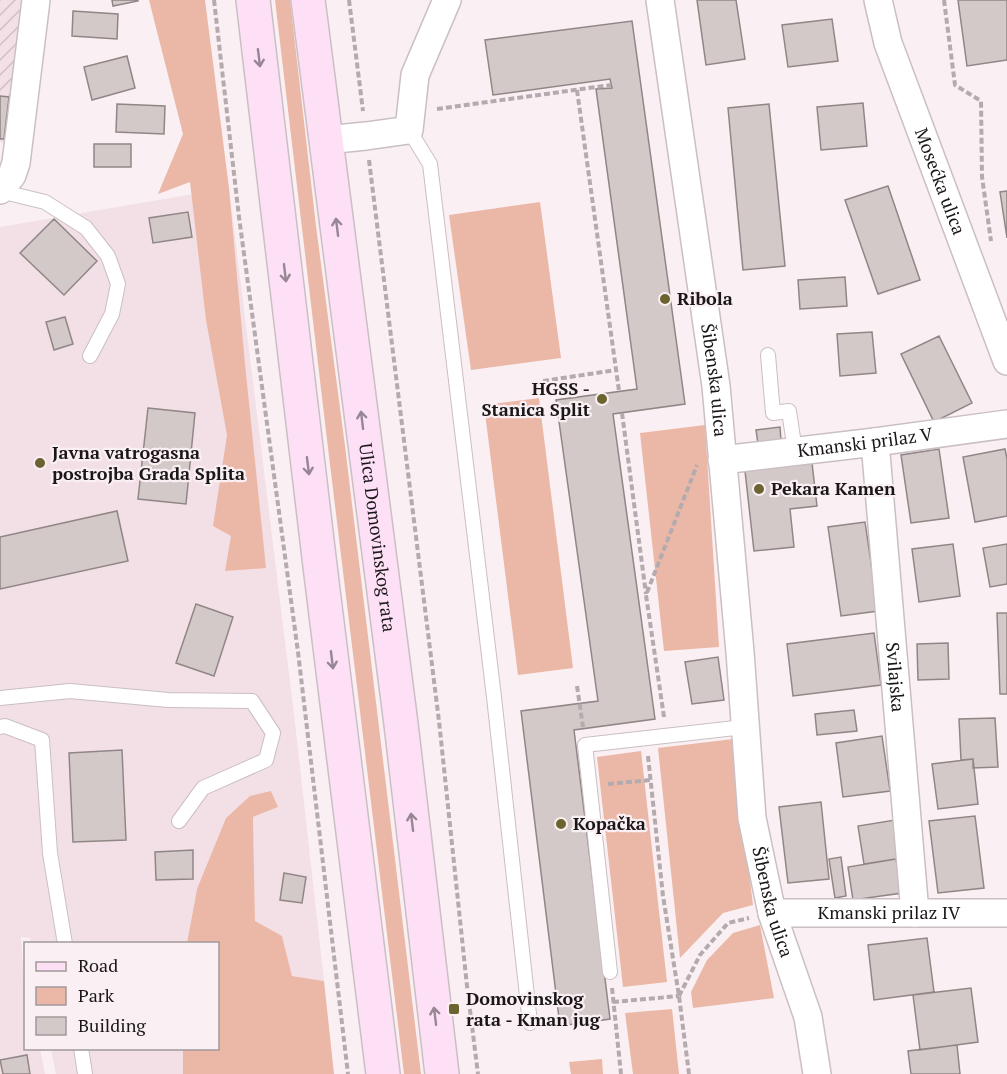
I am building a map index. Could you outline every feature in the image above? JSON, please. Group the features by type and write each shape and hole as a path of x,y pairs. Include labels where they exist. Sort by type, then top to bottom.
{"main road":[{"path":"253,0 383,1074"},
{"name":"Ulica Domovinskog rata","path":"308,0 401,724 442,1074"}],"street":[{"path":"0,190 12,175 16,163 36,0"},
{"path":"326,140 366,136 410,122 415,75 447,0"},
{"name":"Šibenska ulica","path":"660,0 717,386 710,462 740,652 752,818 772,913 808,1017 817,1074"},
{"name":"Mosećka ulica","path":"878,0 888,43 1007,361"},
{"name":"Kmanski prilaz V","path":"710,462 1007,424"},
{"name":"Svilajska","path":"875,442 915,913"},
{"name":"Kmanski prilaz IV","path":"772,913 1007,913"}],"lane":[{"path":"410,122 430,164 495,697 530,1023"},
{"path":"0,190 45,202 86,228 108,256 118,284 112,314 90,356"},
{"path":"768,355 773,413 789,411 795,451"},
{"path":"0,698 70,691 168,700 252,701 273,733 266,760 203,788 178,821"},
{"path":"0,727 5,726 42,740 50,853 65,942"},
{"path":"610,972 585,745 744,727"},
{"path":"81,1050 86,1074"}],"path":[{"path":"214,0 239,217 300,664 348,1074"},
{"path":"349,0 439,721 478,1074"},
{"path":"944,0 955,85 981,101 982,177 992,246"},
{"path":"410,122 611,85"},
{"path":"577,90 619,391"},
{"path":"543,381 616,370"},
{"path":"622,413 667,736"},
{"path":"646,595 710,462"},
{"path":"577,686 585,745"},
{"path":"646,738 663,896 689,1074"},
{"path":"590,786 651,780"},
{"path":"679,996 700,955 728,923 772,913"},
{"path":"610,972 621,1074"},
{"path":"613,1002 679,996"}],"shaded area":[{"path":"0,0 30,0 13,144 0,142"},
{"path":"229,188 294,714 324,981 292,976 282,936 255,922 253,817 278,807 271,791 197,889 187,942 31,942 30,938 21,937 24,982 24,1050 40,1050 45,1074 0,1074 0,227"},
{"path":"51,1050 183,1050 183,1074 56,1074"}],"green space":[{"path":"149,0 205,0 229,188 266,568 225,571 231,536 213,526 227,435 206,320 190,182 158,194 183,134"},
{"path":"275,0 290,0 421,1074 404,1074"},
{"path":"540,202 561,358 471,370 449,215"},
{"path":"539,398 573,668 518,675 484,405"},
{"path":"705,425 719,647 664,651 640,433"},
{"path":"733,739 753,905 723,913 680,958 658,748"},
{"path":"641,751 667,982 623,987 597,757"},
{"path":"271,791 278,807 253,817 255,921 282,936 292,976 324,981 334,1074 183,1074 183,1050 219,1050 219,942 187,942 197,889 226,818 250,796"},
{"path":"760,925 774,998 693,1008 691,992 707,960 733,933"},
{"path":"672,1009 679,1074 633,1074 625,1013"},
{"path":"602,1059 603,1074 571,1074 569,1062"}],"building":[{"path":"112,0 138,0 138,1 113,6"},
{"path":"697,0 736,0 745,59 706,65"},
{"path":"958,0 1007,0 1007,60 967,66"},
{"path":"73,11 118,14 117,39 72,36"},
{"path":"832,19 838,61 788,67 782,25"},
{"path":"632,21 685,404 613,414 655,719 574,730 610,1019 560,1026 521,711 598,701 556,400 637,389 596,89 612,88 610,79 493,95 485,40"},
{"path":"127,56 135,88 92,100 84,67"},
{"path":"0,96 9,97 4,139 0,139"},
{"path":"863,103 867,146 821,150 817,107"},
{"path":"117,104 165,106 164,134 116,132"},
{"path":"769,104 785,266 743,270 728,108"},
{"path":"94,144 131,144 131,167 94,167"},
{"path":"888,186 920,280 878,294 845,200"},
{"path":"1007,191 1007,238 1000,192"},
{"path":"188,212 192,237 153,243 149,218"},
{"path":"54,219 97,261 64,295 20,253"},
{"path":"845,277 847,306 800,309 798,280"},
{"path":"65,317 73,344 54,350 46,322"},
{"path":"872,332 876,373 840,376 837,334"},
{"path":"939,336 972,403 934,422 901,354"},
{"path":"148,408 195,413 186,504 138,499"},
{"path":"780,427 781,441 758,444 756,430"},
{"path":"939,449 949,518 911,523 901,455"},
{"path":"1005,449 1007,516 975,522 963,457"},
{"path":"812,463 817,506 790,509 794,547 754,551 745,471"},
{"path":"117,511 128,561 0,589 0,537"},
{"path":"865,522 878,611 841,616 828,527"},
{"path":"953,544 960,596 919,602 912,549"},
{"path":"1007,544 1007,584 990,587 983,548"},
{"path":"196,604 233,617 214,676 176,663"},
{"path":"997,613 1007,613 1007,694 1000,694"},
{"path":"874,633 881,685 793,696 787,644"},
{"path":"948,643 949,679 918,680 917,644"},
{"path":"718,657 724,700 692,704 685,662"},
{"path":"854,710 857,731 817,735 815,714"},
{"path":"995,718 998,767 973,768 973,759 961,760 959,719"},
{"path":"882,736 890,791 843,797 836,743"},
{"path":"122,750 126,840 73,842 69,753"},
{"path":"973,759 978,804 938,809 932,764"},
{"path":"821,802 829,879 788,883 779,807"},
{"path":"975,816 984,888 938,893 929,821"},
{"path":"895,820 902,858 864,864 858,826"},
{"path":"193,850 193,879 156,880 155,852"},
{"path":"841,857 846,896 835,898 829,859"},
{"path":"896,859 902,893 853,900 848,867"},
{"path":"284,873 306,877 302,903 280,900"},
{"path":"927,938 934,992 874,1000 868,945"},
{"path":"971,988 978,1042 920,1050 913,995"},
{"path":"957,1045 960,1074 911,1074 908,1051"},
{"path":"27,1055 30,1074 3,1074 0,1060"}],"place":[{"name":"Ribola","path":"665,299"},
{"name":"HGSS - Stanica Split","path":"602,399"},
{"name":"Javna vatrogasna postrojba Grada Splita","path":"40,463"},
{"name":"Pekara Kamen","path":"759,489"},
{"name":"Kopačka","path":"561,824"},
{"name":"Domovinskog rata - Kman jug","path":"454,1009"}]}
